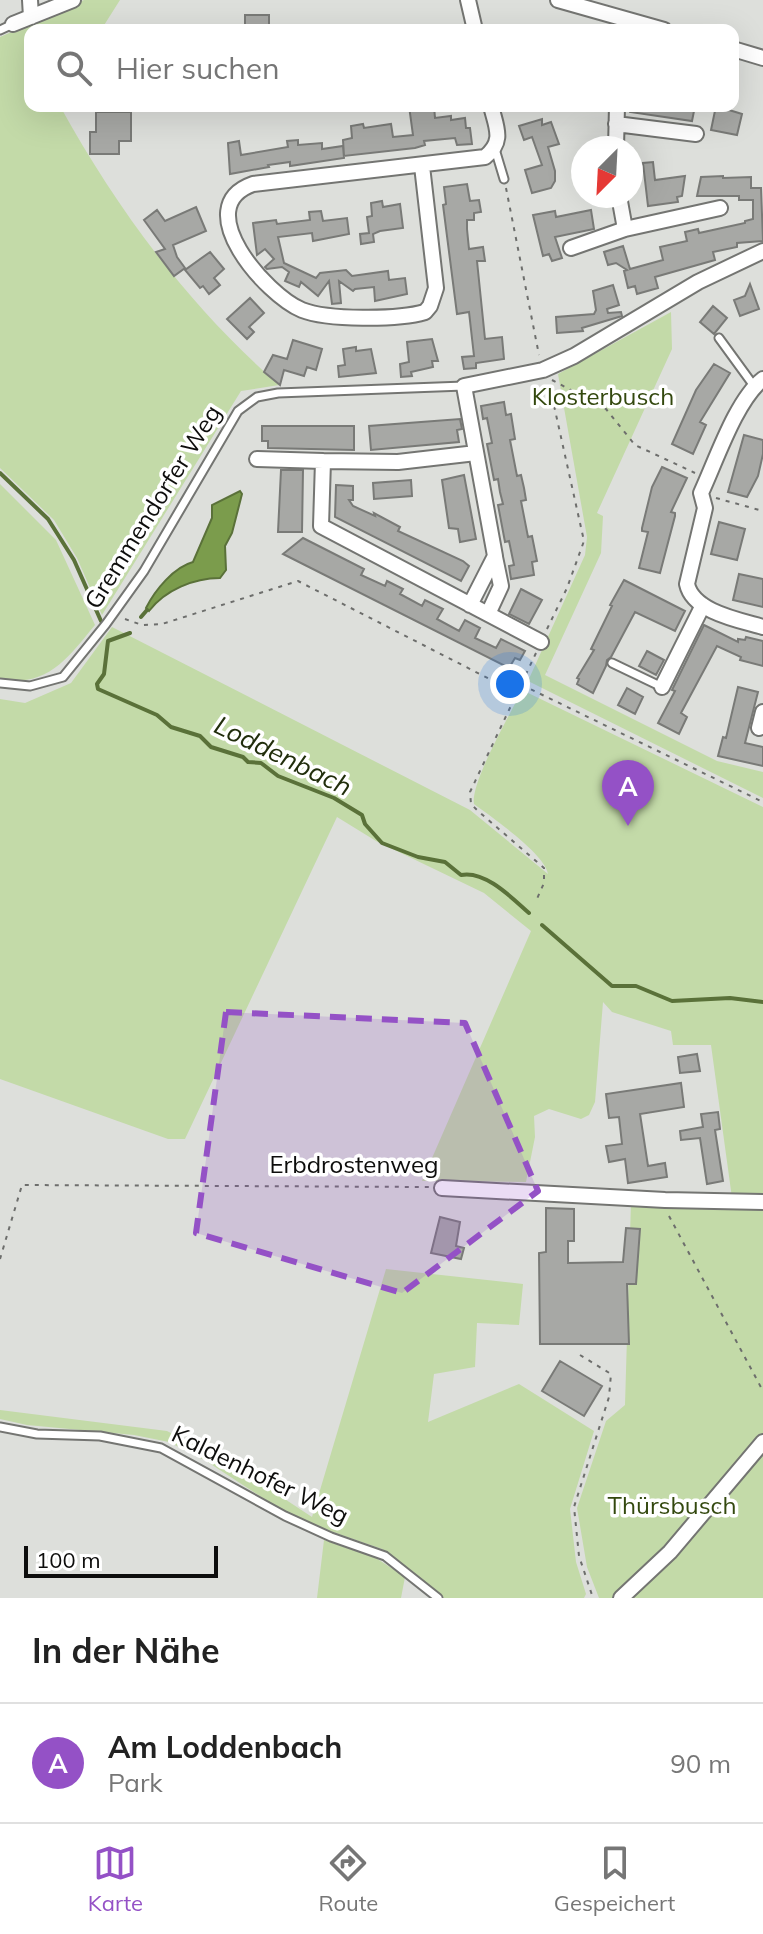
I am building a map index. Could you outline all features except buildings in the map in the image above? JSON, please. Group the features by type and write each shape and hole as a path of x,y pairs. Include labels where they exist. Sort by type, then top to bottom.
{"street":[{"path":"30,0 31,17"},
{"path":"6,27 73,0"},
{"path":"468,0 474,24"},
{"path":"558,0 627,24"},
{"path":"739,51 763,58"},
{"path":"422,166 436,288 435,298 425,312 336,318 302,310 260,280 230,226 231,203 243,188 253,184 485,157 495,149 498,137 492,112"},
{"path":"616,136 617,112"},
{"path":"616,124 696,134"},
{"path":"621,208 625,229"},
{"path":"571,248 625,229 720,208"},
{"name":"Gremmendorfer Weg","path":"464,386 545,374 698,282 763,251"},
{"path":"759,382 742,403 701,493 705,508 687,584 689,594 703,605 733,619 763,627"},
{"path":"464,386 501,586 488,614"},
{"path":"257,459 398,462 476,453"},
{"path":"323,461 321,526 541,642"},
{"path":"470,605 495,556"},
{"path":"662,687 703,605"},
{"path":"759,728 763,712"},
{"name":"Erbdrostenweg","path":"442,1188 763,1202"},
{"path":"621,1598 670,1552 763,1442"}],"lane":[{"path":"495,149 504,179"},
{"path":"719,338 759,382"},
{"name":"Gremmendorfer Weg","path":"0,683 30,686 63,677 144,571 238,411 257,397 278,393 464,386"},
{"path":"612,663 662,687"},
{"name":"Kaldenhofer Weg","path":"0,1427 37,1434 100,1436 161,1448 285,1516 331,1537 385,1556 438,1598"}],"path":[{"path":"504,179 545,374 606,409 635,445 699,475 701,493 763,511"},
{"path":"114,612 130,622 153,626 298,581 516,693"},
{"path":"520,684 763,802"},
{"path":"536,900 544,883"},
{"name":"Erbdrostenweg","path":"0,1259 22,1185 442,1188"},
{"path":"665,1200 667,1212 763,1391"},
{"path":"580,1355 611,1374 609,1397 574,1507 579,1556 593,1598"}],"highlighted area":[{"path":"226,1012 465,1023 538,1191 402,1293 196,1233"}],"green space":[{"path":"84,0 120,0 105,24 30,24"},
{"path":"24,26 24,112 63,112 106,183 157,255 215,322 279,385 241,391 102,615 77,558 54,520 0,468 0,37"},
{"name":"Klosterbusch","path":"671,312 672,349 597,513 603,516 601,553 545,675 717,761 763,772 763,798 528,681 585,555 587,537 558,374"},
{"path":"0,484 56,540 95,625 55,668 31,679 17,681 0,680"},
{"name":"Thürsbusch","path":"112,627 470,810 548,874 528,847 474,804 478,781 522,690 763,807 763,1598 599,1598 587,1567 577,1508 606,1421 625,1405 631,1202 732,1198 711,1045 673,1045 671,1031 612,1012 603,1002 595,1102 589,1115 581,1119 549,1109 534,1116 535,1137 526,1182 422,1181 531,931 484,893 376,841 337,817 185,1139 168,1139 0,1079 0,699 25,703 71,683"},
{"path":"386,1269 523,1284 519,1325 477,1323 475,1367 434,1374 428,1422 519,1384 594,1431 570,1509 576,1562 586,1594 584,1598 444,1598 382,1549 324,1529 280,1509 206,1461 169,1442 0,1419 0,1410 167,1431 236,1467 312,1517"},
{"path":"324,1540 376,1558 405,1577 401,1598 317,1598"}],"shaded area":[{"path":"240,491 242,494 232,533 225,546 226,570 220,578 200,580 181,587 163,597 149,611 146,608 166,580 193,562 212,518 212,505"}],"waterway":[{"name":"Loddenbach","path":"0,473 48,519 74,560 101,621"},
{"path":"141,617 147,610"},
{"name":"Loddenbach","path":"130,633 108,641 104,674 97,684 98,689 157,715 171,727 200,736 211,747 243,757 248,762 261,763 278,776 334,798 362,815 365,824 382,843 418,857 445,862 461,875 489,881 529,913"},
{"name":"Loddenbach","path":"542,925 612,986 636,986 672,1001 730,998 763,1002"}],"place":[{"name":"Am Loddenbach","path":"628,826"}]}
